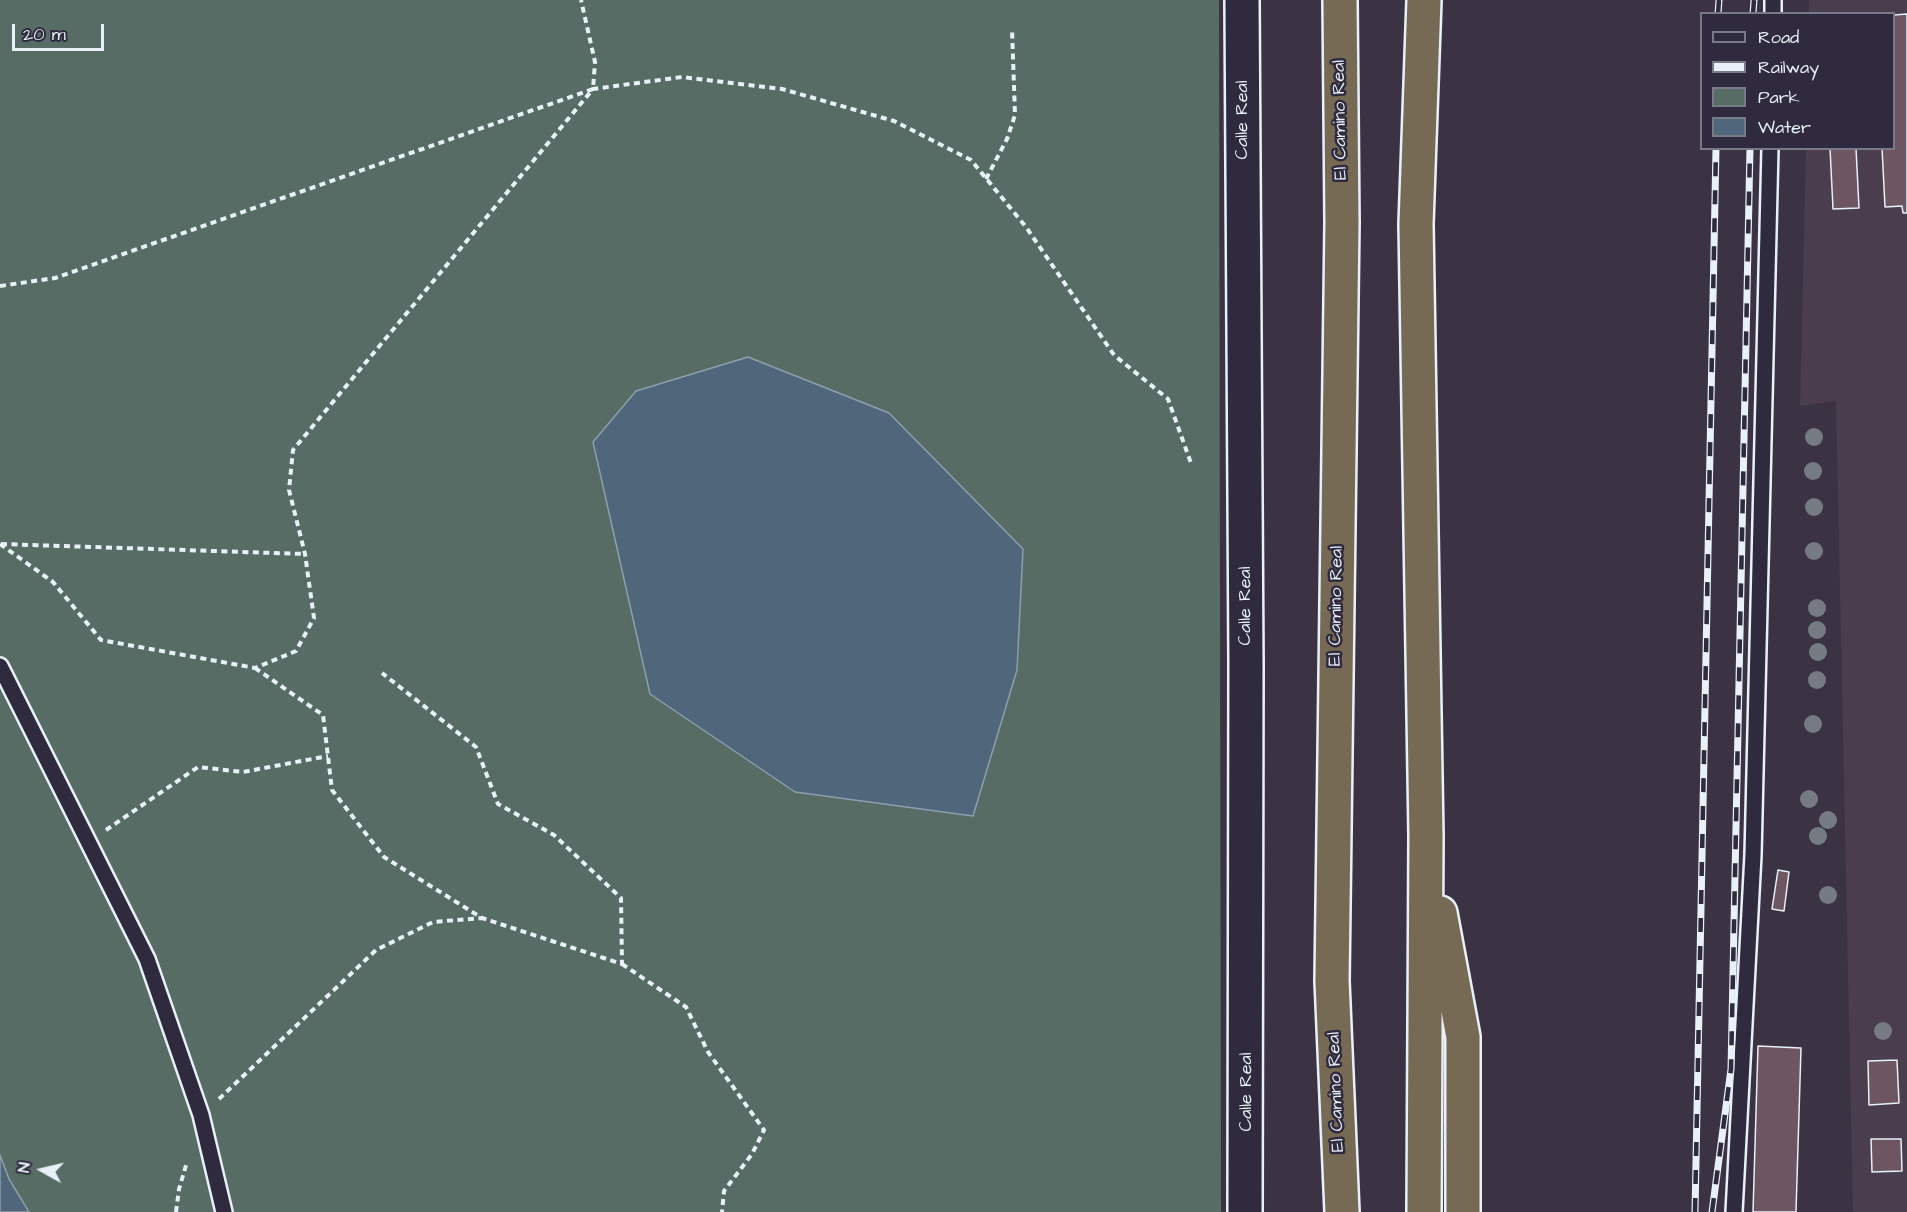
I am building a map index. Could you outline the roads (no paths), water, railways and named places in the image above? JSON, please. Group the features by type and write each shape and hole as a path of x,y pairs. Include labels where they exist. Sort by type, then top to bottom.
{"highway":[{"name":"El Camino Real","path":"1340,0 1342,222 1332,981 1342,1212"},
{"path":"1424,0 1416,224 1426,836 1424,1212"},
{"path":"1426,836 1463,1037 1463,1212"}],"main road":[{"name":"Calle Real","path":"1242,0 1246,663 1245,1212"}],"lane":[{"path":"1734,1212 1753,855 1770,150"},
{"path":"0,666 147,959 201,1115 224,1212"}],"water":[{"path":"748,357 889,413 1023,549 1017,670 973,816 795,792 650,694 593,442 636,391"},
{"path":"0,1155 9,1179 29,1212 0,1212"}],"railway":[{"path":"1718,12 1719,0"},
{"path":"1753,12 1754,0"},
{"path":"1695,1212 1716,150"},
{"path":"1712,1212 1731,1069 1750,150"}]}
